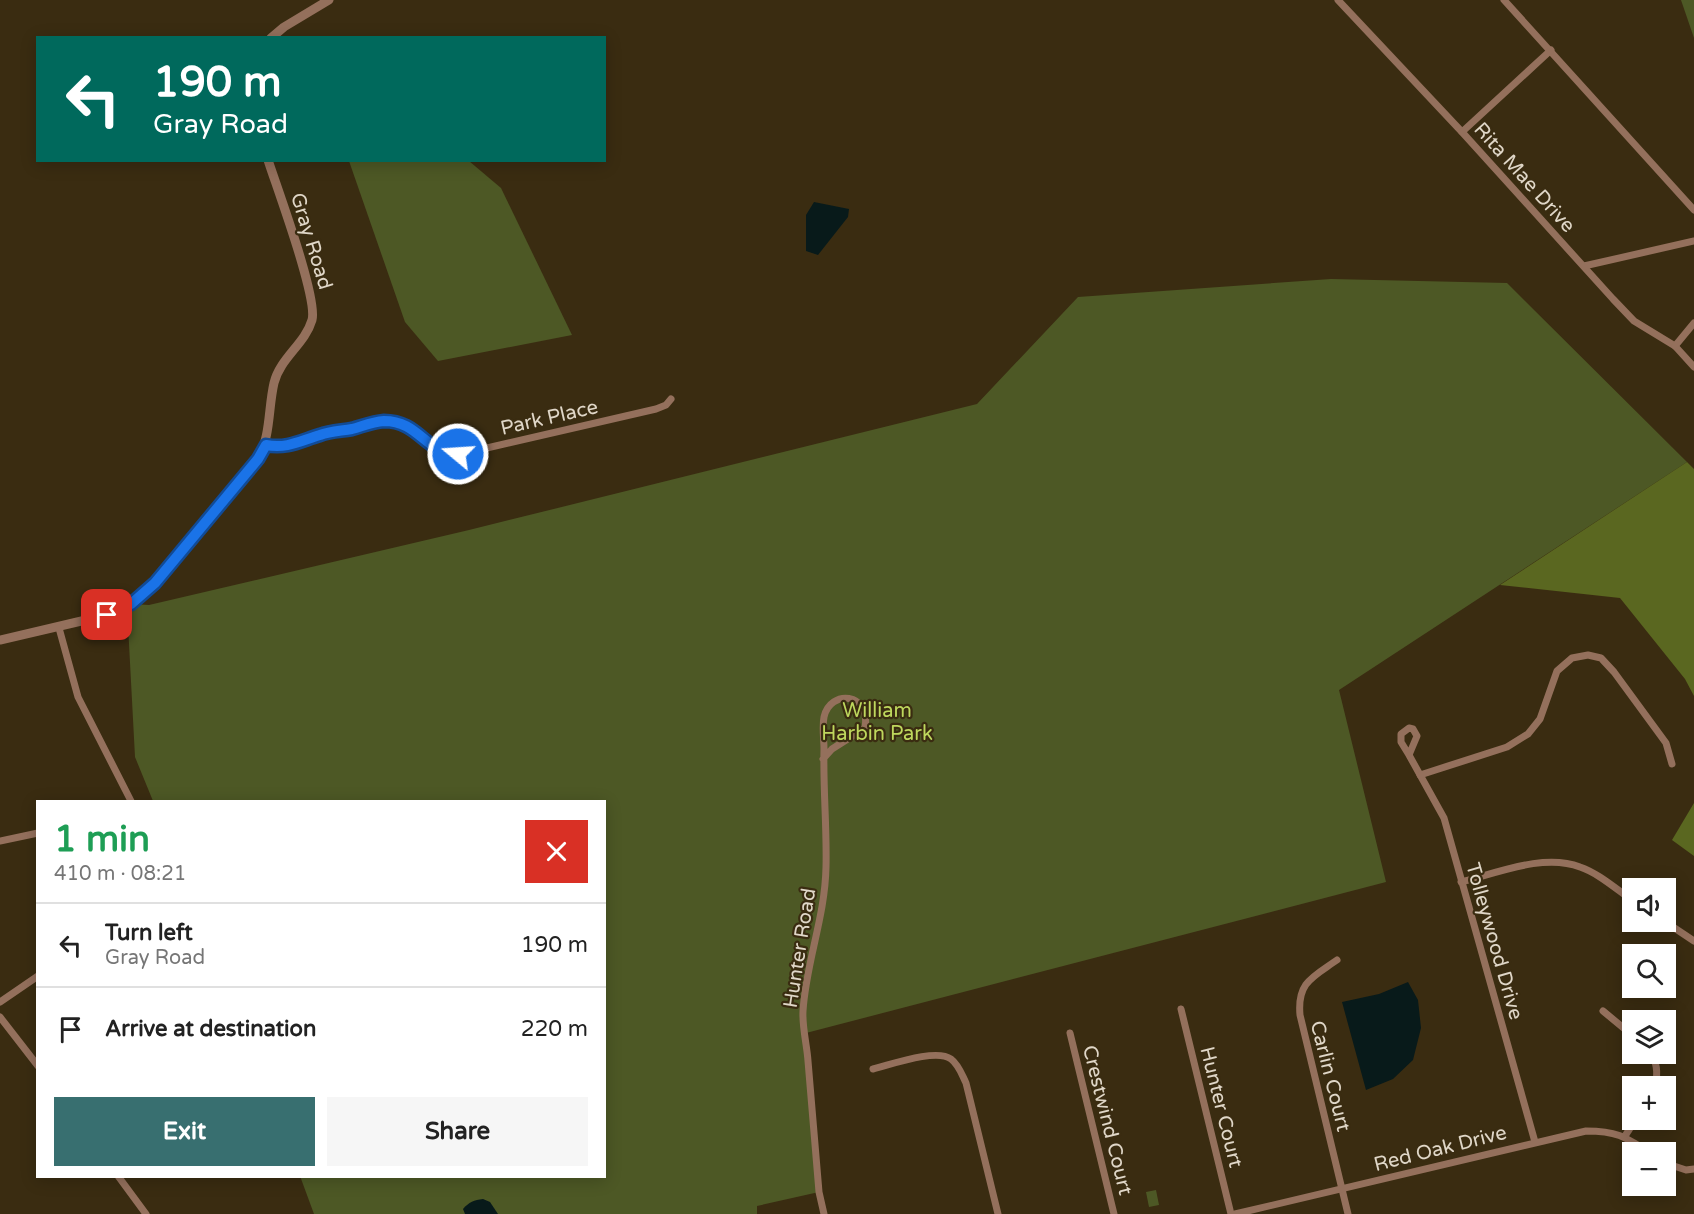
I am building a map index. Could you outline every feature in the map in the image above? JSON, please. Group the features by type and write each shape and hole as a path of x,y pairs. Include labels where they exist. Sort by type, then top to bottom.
{"street":[{"path":"273,36 329,0"},
{"name":"Rita Mae Drive","path":"1338,0 1634,321 1675,346 1694,367"},
{"path":"1504,0 1694,210"},
{"path":"1462,132 1551,50"},
{"name":"Gray Road","path":"0,640 107,615 137,599 155,583 258,459 266,445 274,382 280,367 304,335 312,319 312,302 269,162"},
{"path":"1584,266 1694,241"},
{"path":"1675,346 1694,324"},
{"name":"Park Place","path":"266,445 282,447 330,431 389,422 403,424 414,429 430,446 440,451 461,454 656,409 666,405 671,399"},
{"path":"59,628 78,697 130,800"},
{"path":"1420,775 1507,747 1528,734 1540,718 1557,671 1572,658 1588,655 1601,658 1614,672 1666,743 1672,764"},
{"name":"Hunter Road","path":"823,759 832,749 865,728 867,717 859,703 850,699 841,699 828,707 824,718 823,759 825,903 803,1012 819,1192 824,1214"},
{"name":"Tolleywood Drive","path":"1409,755 1444,818 1535,1142"},
{"path":"0,841 36,833"},
{"path":"1461,882 1545,861 1563,862 1581,867 1622,894"},
{"path":"1676,929 1694,941"},
{"name":"Carlin Court","path":"1337,960 1303,988 1299,999 1300,1015 1348,1214"},
{"path":"0,1002 36,977"},
{"name":"Hunter Court","path":"1181,1009 1233,1214"},
{"path":"1603,1011 1622,1027"},
{"path":"0,1017 36,1063"},
{"name":"Crestwind Court","path":"1070,1033 1114,1214"},
{"path":"873,1069 938,1054 950,1058 958,1067 966,1083 998,1214"},
{"path":"1625,1136 1629,1130"},
{"name":"Red Oak Drive","path":"1233,1214 1586,1131 1606,1131 1625,1136 1634,1142"},
{"path":"1676,1167 1686,1170 1694,1169"},
{"path":"119,1178 146,1214"}],"green space":[{"path":"1681,0 1694,0 1694,38"},
{"path":"349,162 470,162 501,188 572,335 438,361 405,322"},
{"name":"William Harbin Park","path":"1331,279 1507,283 1687,462 1339,690 1386,882 806,1033 819,1192 757,1206 757,1214 314,1214 301,1178 606,1178 606,800 153,800 135,757 127,606 131,604 149,605 469,530 977,404 1078,297"},
{"path":"1687,462 1694,469 1694,696 1685,679 1620,598 1500,585"},
{"path":"1694,803 1694,856 1672,840"},
{"path":"1156,1190 1159,1205 1149,1207 1146,1192"}],"shaded area":[{"path":"814,202 849,209 848,217 818,255 806,251 806,215"},
{"path":"1408,982 1418,1000 1421,1028 1413,1060 1393,1079 1366,1090 1342,1002 1379,994"},
{"path":"483,1199 490,1202 498,1214 465,1214 463,1209 467,1205"}],"route":[{"path":"107,615 131,604 155,583 258,459 266,445 282,447 330,431 352,429 381,421 403,424 414,429 430,446 440,451 458,454"}]}
